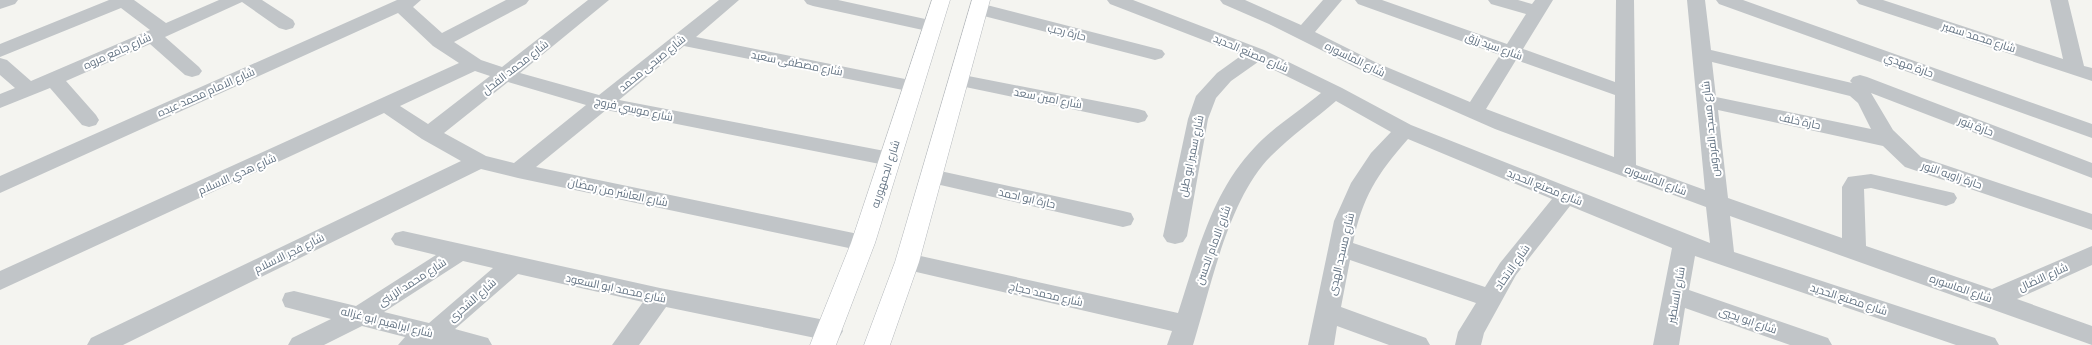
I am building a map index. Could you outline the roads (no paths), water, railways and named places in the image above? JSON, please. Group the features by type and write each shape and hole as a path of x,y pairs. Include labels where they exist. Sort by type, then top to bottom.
{"main road":[{"name":"شارع الجمهوريه","path":"826,338 863,243 940,0"},
{"path":"877,345 907,262 980,5"}],"street":[{"path":"0,4 9,0"},
{"path":"0,51 124,0 158,33 192,71"},
{"name":"شارع جامع مروه","path":"0,102 235,0"},
{"path":"250,0 286,24"},
{"path":"440,42 520,0"},
{"name":"شارع محمد الفحل","path":"429,134 600,0"},
{"name":"شارع صبحى محمد","path":"518,171 730,0"},
{"path":"813,0 932,26"},
{"name":"شارع مصنع الحديد","path":"1116,0 1257,54 1335,92 1404,130 1685,244 1986,345"},
{"name":"شارع الماسوره","path":"1229,0 1370,67 1474,112 1718,203 1993,299 2092,336"},
{"path":"1303,34 1333,0"},
{"name":"شارع سيد رزق","path":"1364,0 1625,92"},
{"path":"1474,112 1541,6 1497,0"},
{"path":"1625,0 1625,168"},
{"name":"شارع مسجد الفردوس","path":"1696,0 1723,258"},
{"name":"حارة مهدي","path":"1725,0 2092,131"},
{"name":"شارع محمد سمير","path":"1865,0 2083,72"},
{"path":"2060,0 2083,72"},
{"name":"شارع موسي فروج","path":"406,3 440,42 474,64 505,75 602,103 890,159"},
{"name":"شارع الامام محمد عبده","path":"0,185 406,3"},
{"name":"حارة رجب","path":"980,5 1155,54"},
{"name":"شارع مصطفى سعيد","path":"681,40 913,86"},
{"name":"شارع سمير ابو طبل","path":"1175,236 1198,119 1206,96 1224,76 1257,54"},
{"name":"حارة زاويه النور","path":"1702,54 1857,91 1864,96 1880,127 1907,158 1920,165 2092,222"},
{"path":"0,64 29,90"},
{"name":"شارع هدي الاسلام","path":"0,281 387,106 474,64"},
{"path":"54,79 89,120"},
{"name":"شارع امين سعد","path":"958,80 1138,116"},
{"name":"حارة بنور","path":"1860,81 2092,170"},
{"name":"شارع الامام الحسن","path":"1183,335 1218,225 1236,185 1263,151 1335,92"},
{"name":"حارة خلف","path":"1707,100 1893,142"},
{"name":"شارع العاشر من رمضان","path":"387,106 429,134 479,161 518,171 863,243"},
{"name":"شارع مسجد الهدى","path":"1321,345 1346,221 1359,188 1379,158 1404,130"},
{"name":"شارع فجر الاسلام","path":"100,345 479,161"},
{"name":"حارة ابو احمد","path":"931,176 1123,219"},
{"path":"1854,251 1853,187 1856,182 1871,181 1946,198"},
{"name":"شارع الاتحاد","path":"1468,345 1471,332 1508,269 1566,196"},
{"name":"شارع محمد ابو السعود","path":"403,239 512,265 660,297 826,338"},
{"name":"شارع السنطير","path":"1666,345 1685,244"},
{"path":"1341,248 1490,298"},
{"name":"شارع محمد الزينى","path":"301,345 361,315 459,252"},
{"name":"شارع النضال","path":"1993,299 2092,255"},
{"name":"شارع محمد حجاج","path":"907,262 1183,335"},
{"name":"شارع الشحرى","path":"411,345 433,334 512,265"},
{"name":"شارع ابو يحيي","path":"1676,295 1819,345"},
{"path":"626,345 660,297"},
{"name":"شارع ابراهيم ابو غزاله","path":"294,300 361,315 479,345"},
{"path":"1327,312 1417,345"}]}
